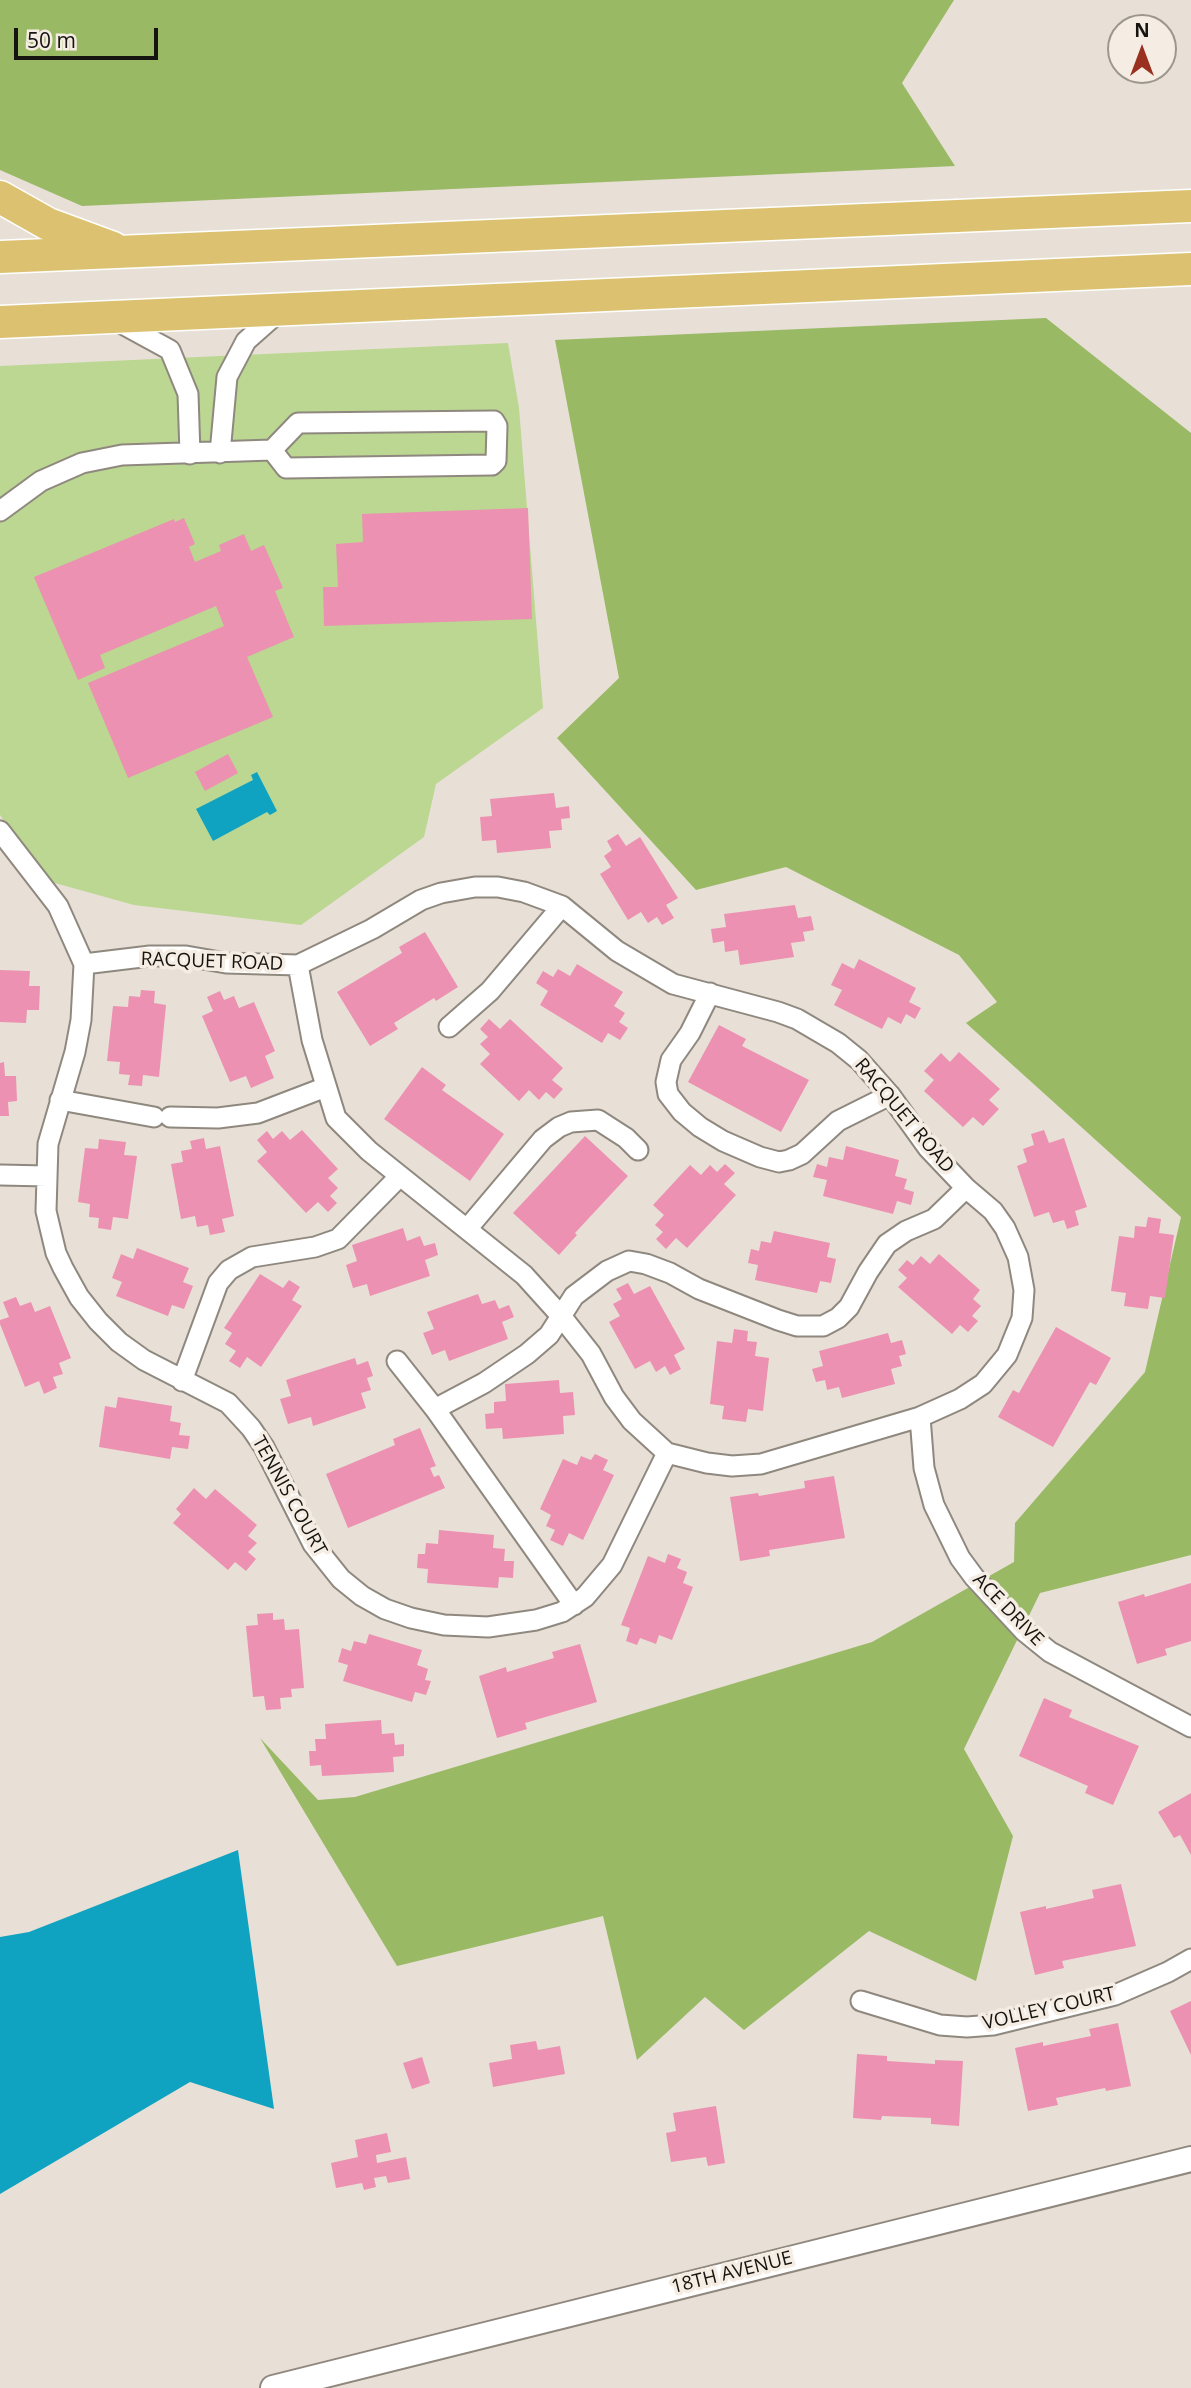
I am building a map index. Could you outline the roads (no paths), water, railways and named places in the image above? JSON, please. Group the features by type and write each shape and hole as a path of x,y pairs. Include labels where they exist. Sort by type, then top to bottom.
{"highway":[{"path":"0,197 48,224 127,253"},
{"path":"0,257 1191,205"},
{"path":"0,322 1191,269"}],"street":[{"path":"220,453 227,377 246,341 281,310"},
{"path":"109,317 170,350 188,394 190,454"},
{"path":"0,511 41,481 82,463 122,455 272,450 299,423 494,421 497,426 496,461 492,465 286,468 272,450"},
{"name":"TENNIS COURT","path":"0,831 58,906 84,964 75,1052 48,1144 47,1220 59,1260 79,1297 119,1342 144,1360 229,1403 264,1447 313,1544 327,1564 362,1596 385,1609 411,1618 468,1627 536,1620 574,1605 600,1582 612,1565 667,1453"},
{"name":"RACQUET ROAD","path":"84,964 150,956 186,956 226,963 298,965 372,929 421,900 441,893 475,887 498,887 524,892 562,906 637,964 673,984 778,1012 818,1029 859,1060 890,1095 928,1148 966,1188 993,1211 1005,1227 1016,1249 1024,1290 1022,1318 1007,1355 983,1384 960,1399 920,1417 761,1464 732,1466 667,1453 632,1421 614,1397 591,1354 524,1275 400,1177 336,1118 312,1040 298,965"},
{"path":"449,1027 490,992 562,906"},
{"path":"710,993 690,1033 671,1060 666,1082 668,1094 682,1112 723,1141 760,1157 779,1162 789,1160 802,1154 838,1121 890,1095"},
{"path":"60,1100 162,1117 218,1118 258,1113 326,1087"},
{"path":"467,1229 543,1139 559,1127 571,1122 598,1120 626,1138 638,1150"},
{"path":"0,1175 47,1176"},
{"path":"183,1381 218,1283 229,1270 251,1258 315,1247 338,1239 400,1177"},
{"path":"435,1409 527,1354 549,1335 573,1296 607,1271 629,1261 670,1273 699,1289 778,1320 797,1326 823,1326 838,1318 849,1307 887,1244 906,1231 934,1219 966,1188"},
{"path":"397,1360 435,1409 574,1605"},
{"name":"ACE DRIVE","path":"920,1417 924,1468 934,1505 960,1558 974,1577 1024,1631 1050,1652 1191,1727"},
{"name":"VOLLEY COURT","path":"861,2001 940,2025 993,2025 1115,1995 1191,1959"},
{"name":"18TH AVENUE","path":"273,2388 1191,2159"}],"water":[{"path":"257,772 277,811 270,815 267,812 213,841 196,809 253,780 251,775"},
{"path":"238,1850 274,2109 190,2082 0,2194 0,1937 29,1932"}]}
